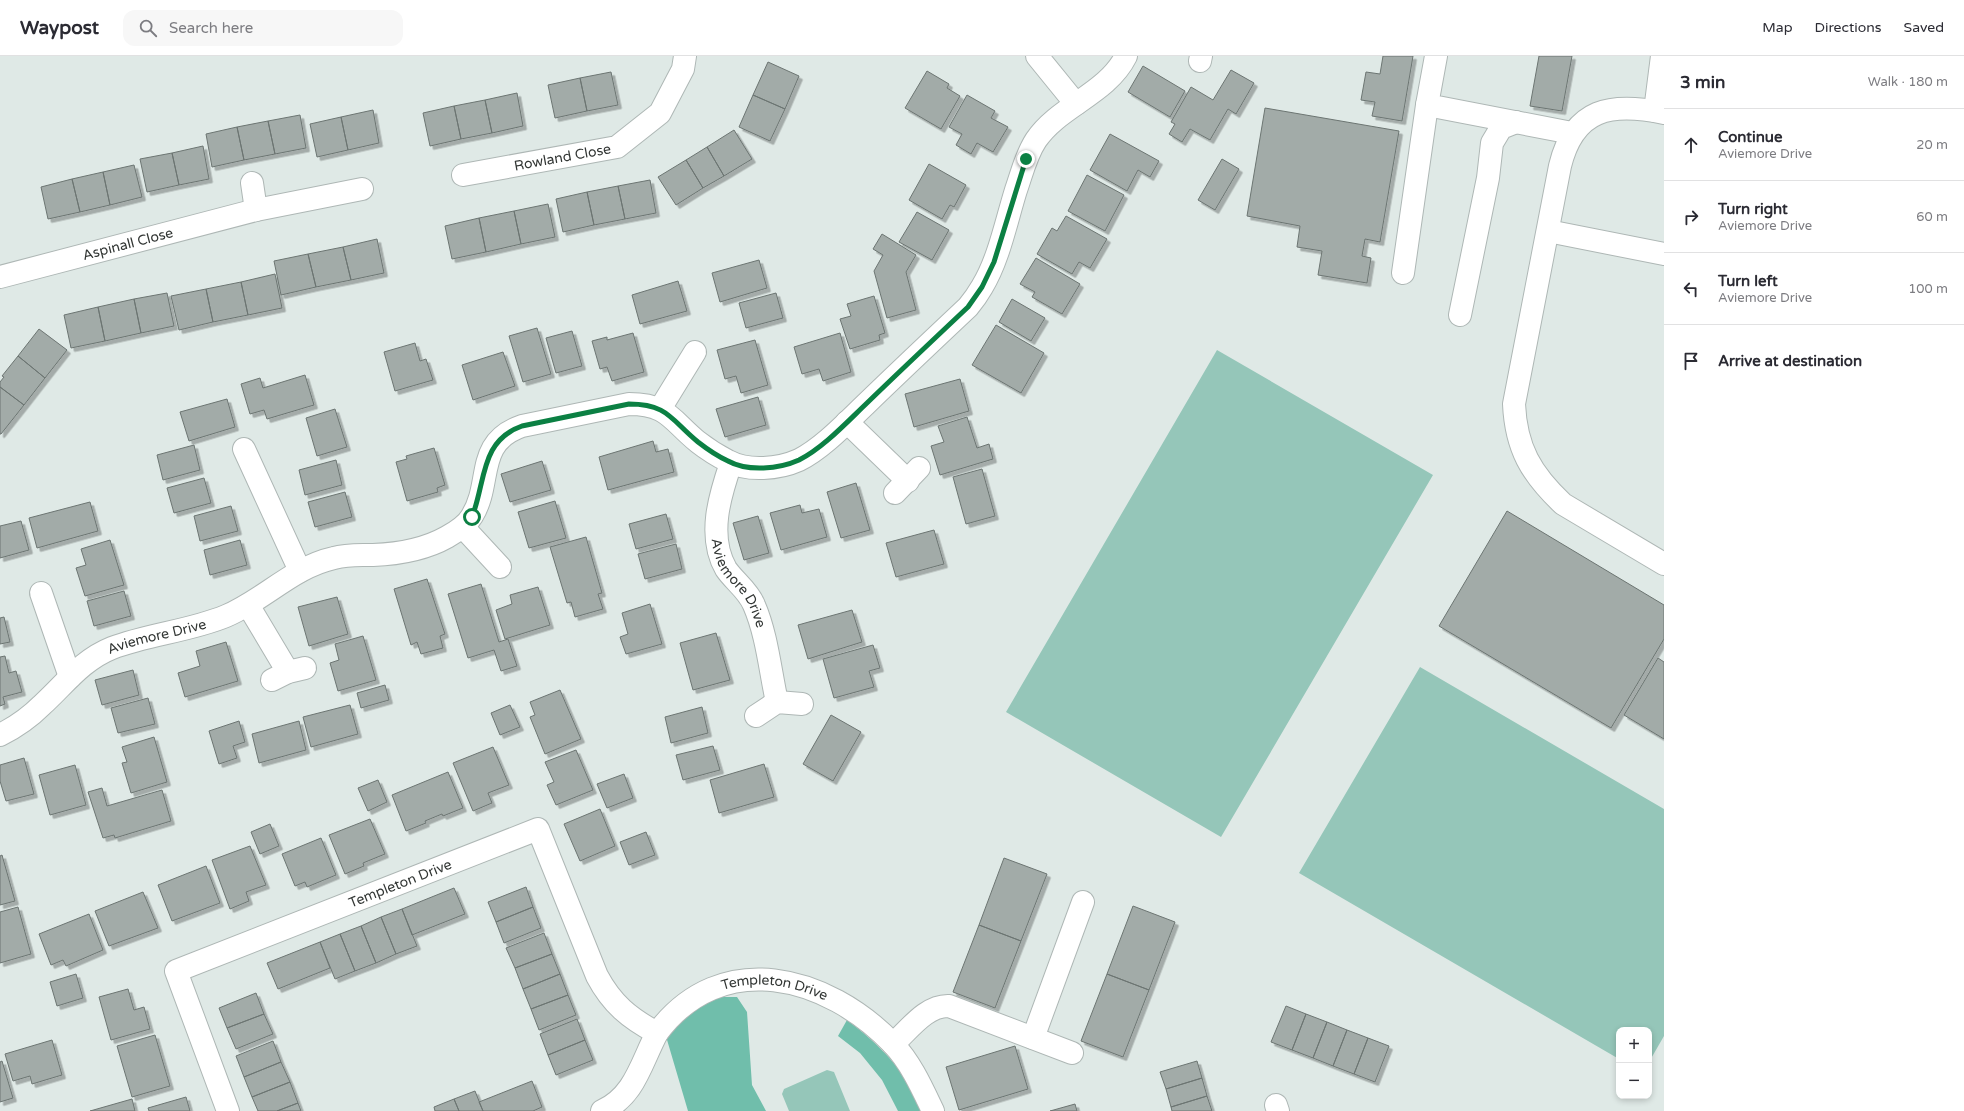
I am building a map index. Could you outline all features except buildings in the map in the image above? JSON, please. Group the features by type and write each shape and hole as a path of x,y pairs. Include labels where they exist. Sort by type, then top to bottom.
{"street":[{"name":"Rowland Close","path":"463,174 617,148 660,113 683,69 685,56"},
{"path":"1037,56 1076,104"},
{"name":"Aviemore Drive","path":"0,735 28,718 70,677 95,656 112,648 205,624 227,616 248,605 300,571 334,558 415,550 448,537 463,527 472,517 489,455 502,436 511,430 522,426 629,404 645,404 660,409 674,418 697,441 730,462 749,467 784,465 799,460 814,450 847,422 968,307 982,287 994,262 1026,159 1035,140 1047,126 1099,87 1117,70 1126,56"},
{"path":"1403,273 1436,56"},
{"path":"1662,56 1659,112 1634,108 1604,111 1585,120 1572,133 1563,151 1516,388 1515,419 1518,438 1529,465 1550,492 1563,504 1664,564"},
{"path":"1428,105 1572,133"},
{"path":"1460,315 1488,178 1492,143 1501,128 1516,122"},
{"path":"252,183 256,210"},
{"name":"Aspinall Close","path":"0,277 256,210 362,189"},
{"path":"1548,231 1664,254"},
{"path":"660,409 694,352"},
{"path":"847,422 907,481"},
{"path":"244,449 300,571"},
{"name":"Aviemore Drive","path":"730,462 721,492 718,511 717,533 720,553 727,569 753,603 760,621 777,702"},
{"path":"463,527 500,567"},
{"path":"41,593 70,677"},
{"path":"248,605 288,673"},
{"path":"756,716 777,702 802,704"},
{"name":"Templeton Drive","path":"228,1111 176,972 538,829 597,976 606,993 620,1009 636,1022 657,1033"},
{"path":"1033,1038 1083,902"},
{"name":"Templeton Drive","path":"602,1111 618,1102 632,1086 642,1069 657,1033 678,1009 706,991 745,981 765,979 786,981 806,986 822,993 857,1013 874,1026 893,1044 909,1064 934,1111"},
{"path":"893,1044 932,1009 940,1006 949,1006 1072,1053"}],"green space":[{"path":"1217,350 1433,475 1221,837 1006,712"},
{"path":"1420,667 1664,809 1664,1036 1652,1057 1652,1027 1616,1027 1616,1057 1299,873"},
{"path":"717,997 737,997 747,1012 752,1085 766,1111 688,1111 665,1033 686,1013"},
{"path":"847,1020 881,1049 891,1060 910,1084 923,1111 898,1111 882,1080 860,1053 838,1036"},
{"path":"827,1070 834,1072 850,1111 789,1111 782,1094 784,1089"}],"route":[{"path":"472,517 489,455 494,445 502,436 511,430 522,426 629,404 645,404 660,409 674,418 697,441 713,453 730,462 749,467 767,468 784,465 799,460 814,450 847,422 968,307 982,287 994,262 1026,159"}]}
